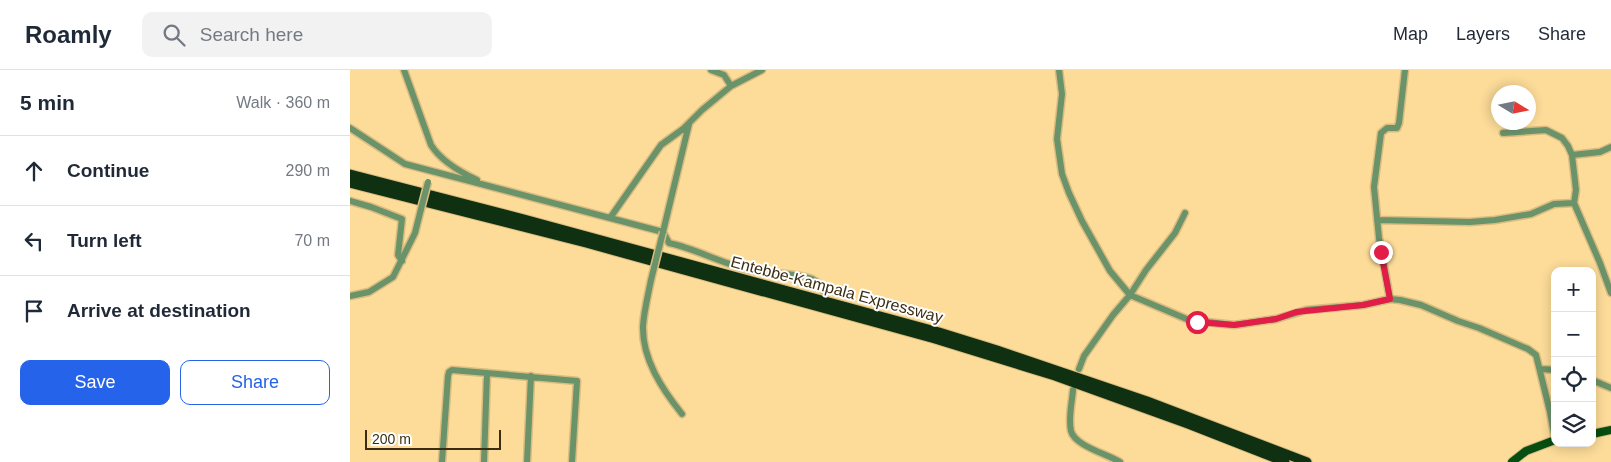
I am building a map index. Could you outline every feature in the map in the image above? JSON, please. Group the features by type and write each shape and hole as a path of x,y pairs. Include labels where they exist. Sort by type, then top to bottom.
{"highway":[{"name":"Entebbe-Kampala Expressway","path":"350,174 939,332 1129,395 1307,462"},
{"name":"Entebbe-Kampala Expressway","path":"350,183 586,243 860,317 952,344 1073,383 1285,462"}],"main road":[{"path":"1596,433 1611,430"},
{"path":"1512,462 1521,454 1534,447 1551,441"}],"street":[{"path":"404,70 431,145 437,154 462,172 488,185"},
{"path":"711,70 724,75 731,86"},
{"path":"610,218 647,167 656,150 731,86 762,70"},
{"path":"1059,70 1062,94 1057,139 1062,174 1082,221 1110,271 1130,295 1189,320 1234,325 1276,319 1296,312 1363,305 1390,299 1421,305 1528,349 1536,355 1541,369 1551,420"},
{"path":"1390,299 1377,220 1374,186 1381,133 1387,128 1398,126 1401,117 1406,70"},
{"path":"682,414 652,368 646,352 643,325 651,280 689,123"},
{"path":"350,128 405,164 663,232"},
{"path":"1502,133 1546,130 1562,138 1572,155 1576,190 1574,203 1611,293"},
{"path":"1572,155 1600,152 1611,147"},
{"path":"350,296 369,292 393,277 415,233 430,172"},
{"path":"350,202 402,219 398,255 402,261"},
{"path":"1377,220 1470,222 1495,220 1531,214 1554,204 1574,203"},
{"path":"1079,369 1084,356 1175,233 1185,212"},
{"path":"663,232 668,243 753,271 787,273 807,278 817,282 825,293"},
{"path":"1541,369 1551,370"},
{"path":"442,462 449,372 452,370 576,380 578,382 572,462"},
{"path":"484,462 487,373"},
{"path":"527,462 531,376"},
{"path":"1596,382 1611,388"},
{"path":"1073,390 1070,428 1074,437 1083,445 1111,456 1120,462"}],"route":[{"path":"1197,322 1234,325 1276,319 1306,310 1363,305 1390,299 1381,252"}]}
